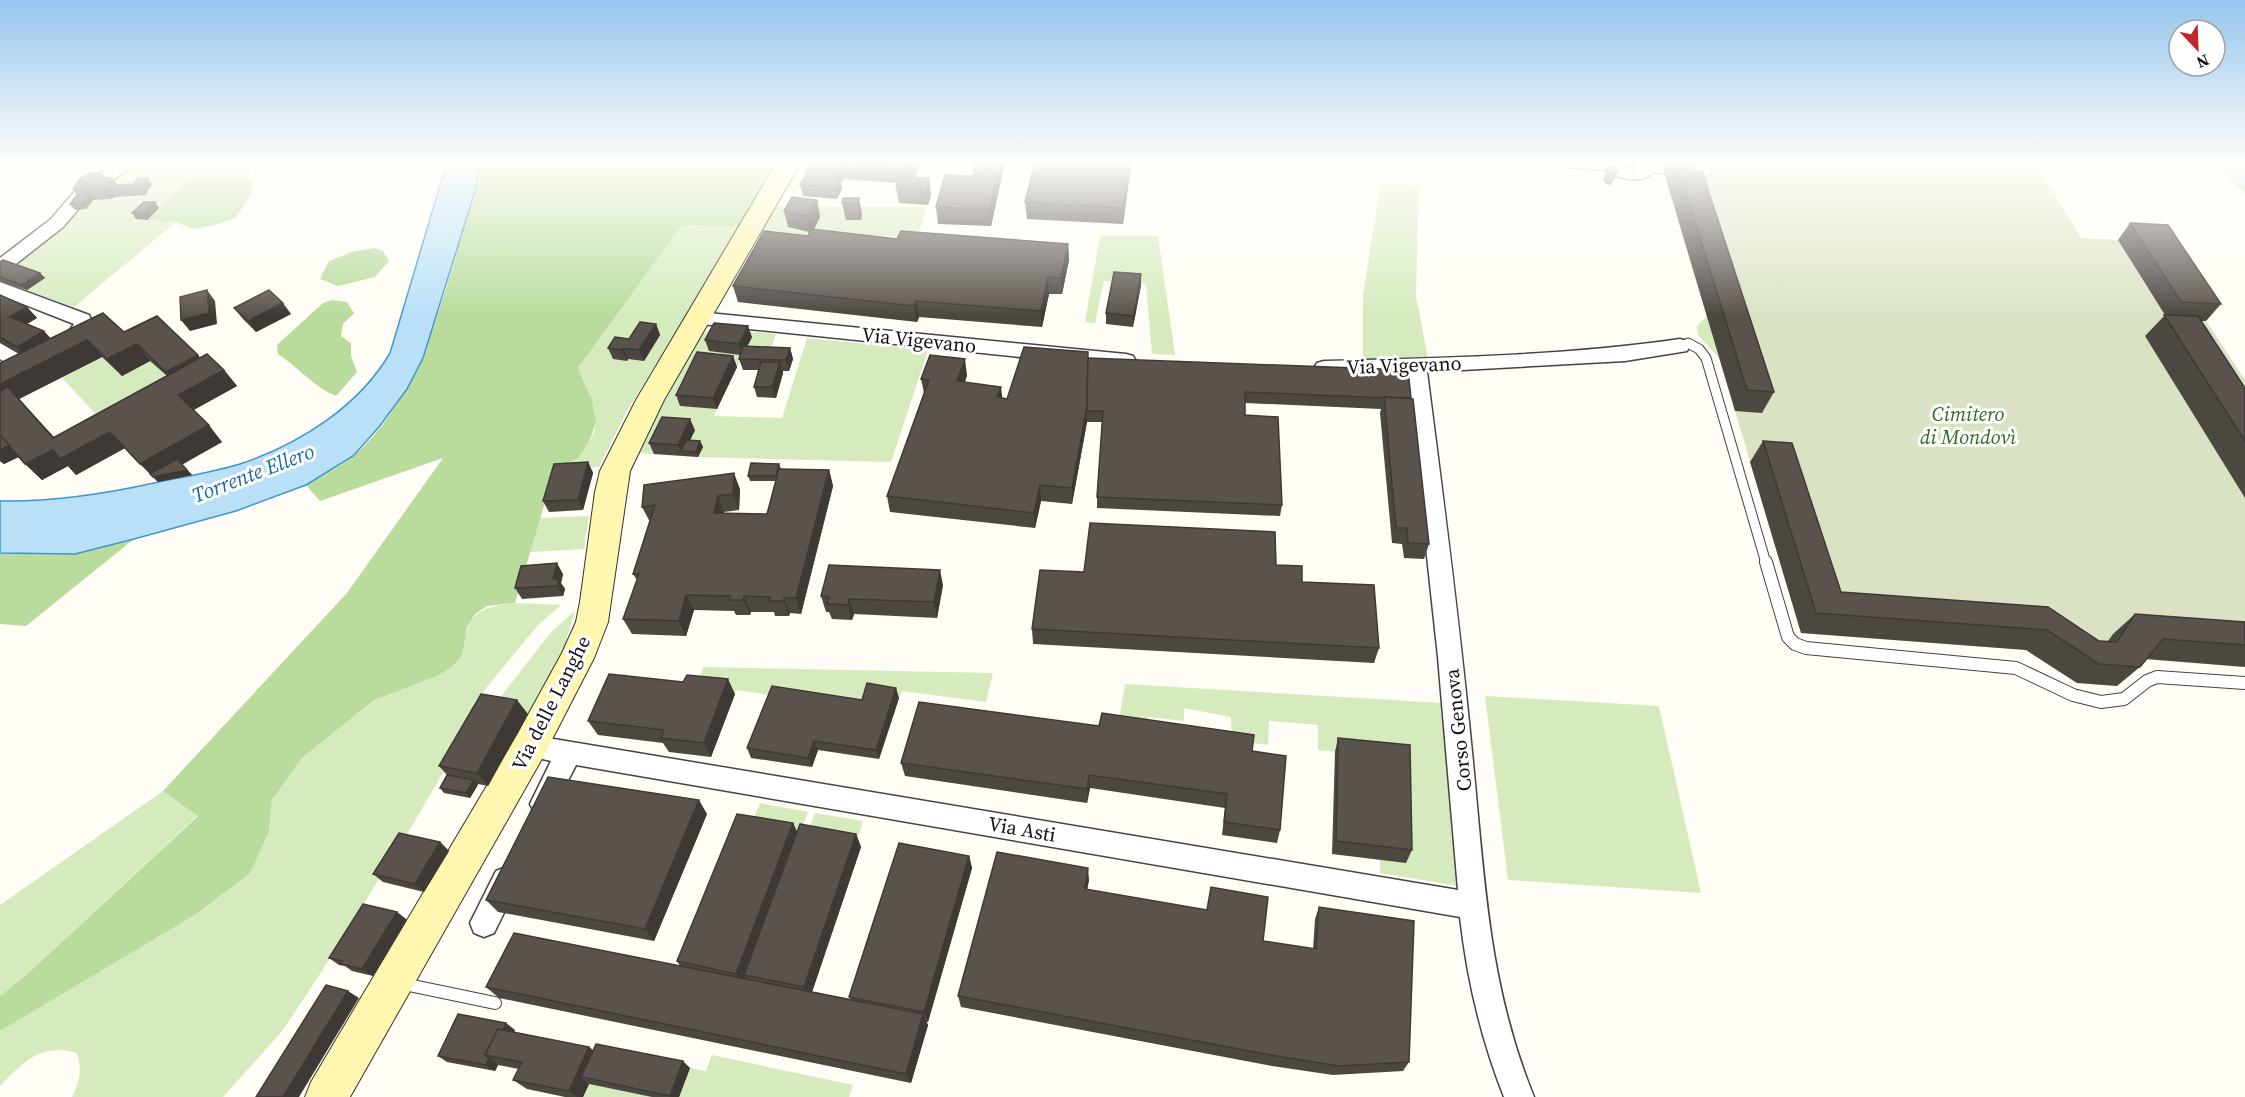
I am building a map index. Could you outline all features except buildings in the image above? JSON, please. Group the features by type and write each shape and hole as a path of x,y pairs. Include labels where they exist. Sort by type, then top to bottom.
{"main road":[{"name":"Via delle Langhe","path":"326,1097 530,746 577,658 592,622 615,471 634,428 759,213"}],"street":[{"path":"0,267 57,224 66,213"},
{"path":"0,288 82,320 84,325 75,338 3,378"},
{"name":"Via Vigevano","path":"698,318 1142,362"},
{"name":"Via Vigevano","path":"1301,368 1416,366 1625,354 1684,344"},
{"path":"0,351 38,359"},
{"name":"Corso Genova","path":"1416,366 1443,584 1478,944 1490,1008 1517,1095"},
{"name":"Via Asti","path":"530,746 1475,906"},
{"path":"533,824 569,752"},
{"path":"484,923 518,855"}],"lane":[{"path":"1684,344 1698,349 1706,358 1788,637 1795,644 1806,648 2016,668 2073,695 2101,702 2124,699 2147,681 2157,677 2245,683"},
{"path":"393,982 495,1003"}],"green space":[{"path":"64,213 142,213 137,219 176,222 74,307 27,290 44,279 8,265"},
{"path":"154,213 238,213 235,218 194,229 176,222 147,220"},
{"path":"469,213 748,213 740,227 682,225 578,368 592,400 596,421 590,440 578,458 555,469 515,603 487,606 475,614 467,628 462,655 453,666 439,675 374,700 302,758 272,800 269,831 250,873 196,914 0,1031 0,996 24,977 198,816 163,791 347,593 443,458 320,501 306,485 353,456 378,431 399,401 416,368 444,297"},
{"path":"771,213 924,213 918,236 757,236"},
{"path":"1376,213 1418,213 1416,296 1428,359 1363,360 1363,295"},
{"name":"Cimitero di Mondovì","path":"1676,213 2066,213 2081,238 2154,242 2245,380 2245,667 2140,659 2117,686 2077,683 2026,650 1801,633"},
{"path":"682,225 740,227 627,411 599,467 555,469 585,446 594,430 595,412 578,368"},
{"path":"1100,236 1158,236 1175,355 1152,354 1146,284 1104,281 1095,323 1085,322"},
{"path":"374,248 383,251 389,261 375,277 338,286 320,279 329,261 352,252"},
{"path":"332,300 347,302 354,313 343,324 341,336 351,343 351,356 357,372 336,396 320,387 278,354 277,345 323,303"},
{"path":"1707,316 1719,358 1698,335 1697,326"},
{"path":"718,328 776,334 769,354 743,355 737,367 681,405 717,409 714,416 782,418 807,338 928,350 891,462 698,457 637,453 701,334"},
{"path":"102,357 122,376 150,361 183,391 111,430 62,378"},
{"path":"589,516 584,549 530,552 540,518"},
{"path":"134,539 26,626 0,624 0,553 75,554"},
{"path":"515,603 561,605 537,626 473,704 477,714 412,826 320,974 283,1030 223,1097 72,1097 80,1070 77,1053 65,1050 53,1050 34,1056 0,1086 0,1031 269,831 272,800 302,758 374,700 462,655 467,630 475,616 490,607"},
{"path":"575,611 563,651 528,714 492,708 551,632"},
{"path":"704,667 993,673 986,702 902,691 899,698 865,709 737,690 735,694 694,689"},
{"path":"1125,684 1442,703 1459,886 1380,873 1380,860 1405,759 1318,750 1318,725 1269,721 1268,745 1232,740 1231,717 1184,708 1184,721 1148,717 1146,734 1117,730"},
{"path":"1485,696 1659,706 1701,893 1508,880"},
{"path":"163,791 198,815 24,977 0,996 0,905"},
{"path":"760,803 808,812 801,831 752,822"},
{"path":"815,813 863,821 857,841 808,832"},
{"path":"712,1055 853,1085 849,1097 679,1097 690,1068 706,1071"},
{"path":"589,1084 653,1097 583,1097"}],"water":[{"name":"Torrente Ellero","path":"432,213 468,213 423,358 407,389 379,427 353,456 306,485 236,511 75,554 0,553 0,501 58,499 97,494 199,474 265,455 307,433 345,406 362,390 390,353"}]}
